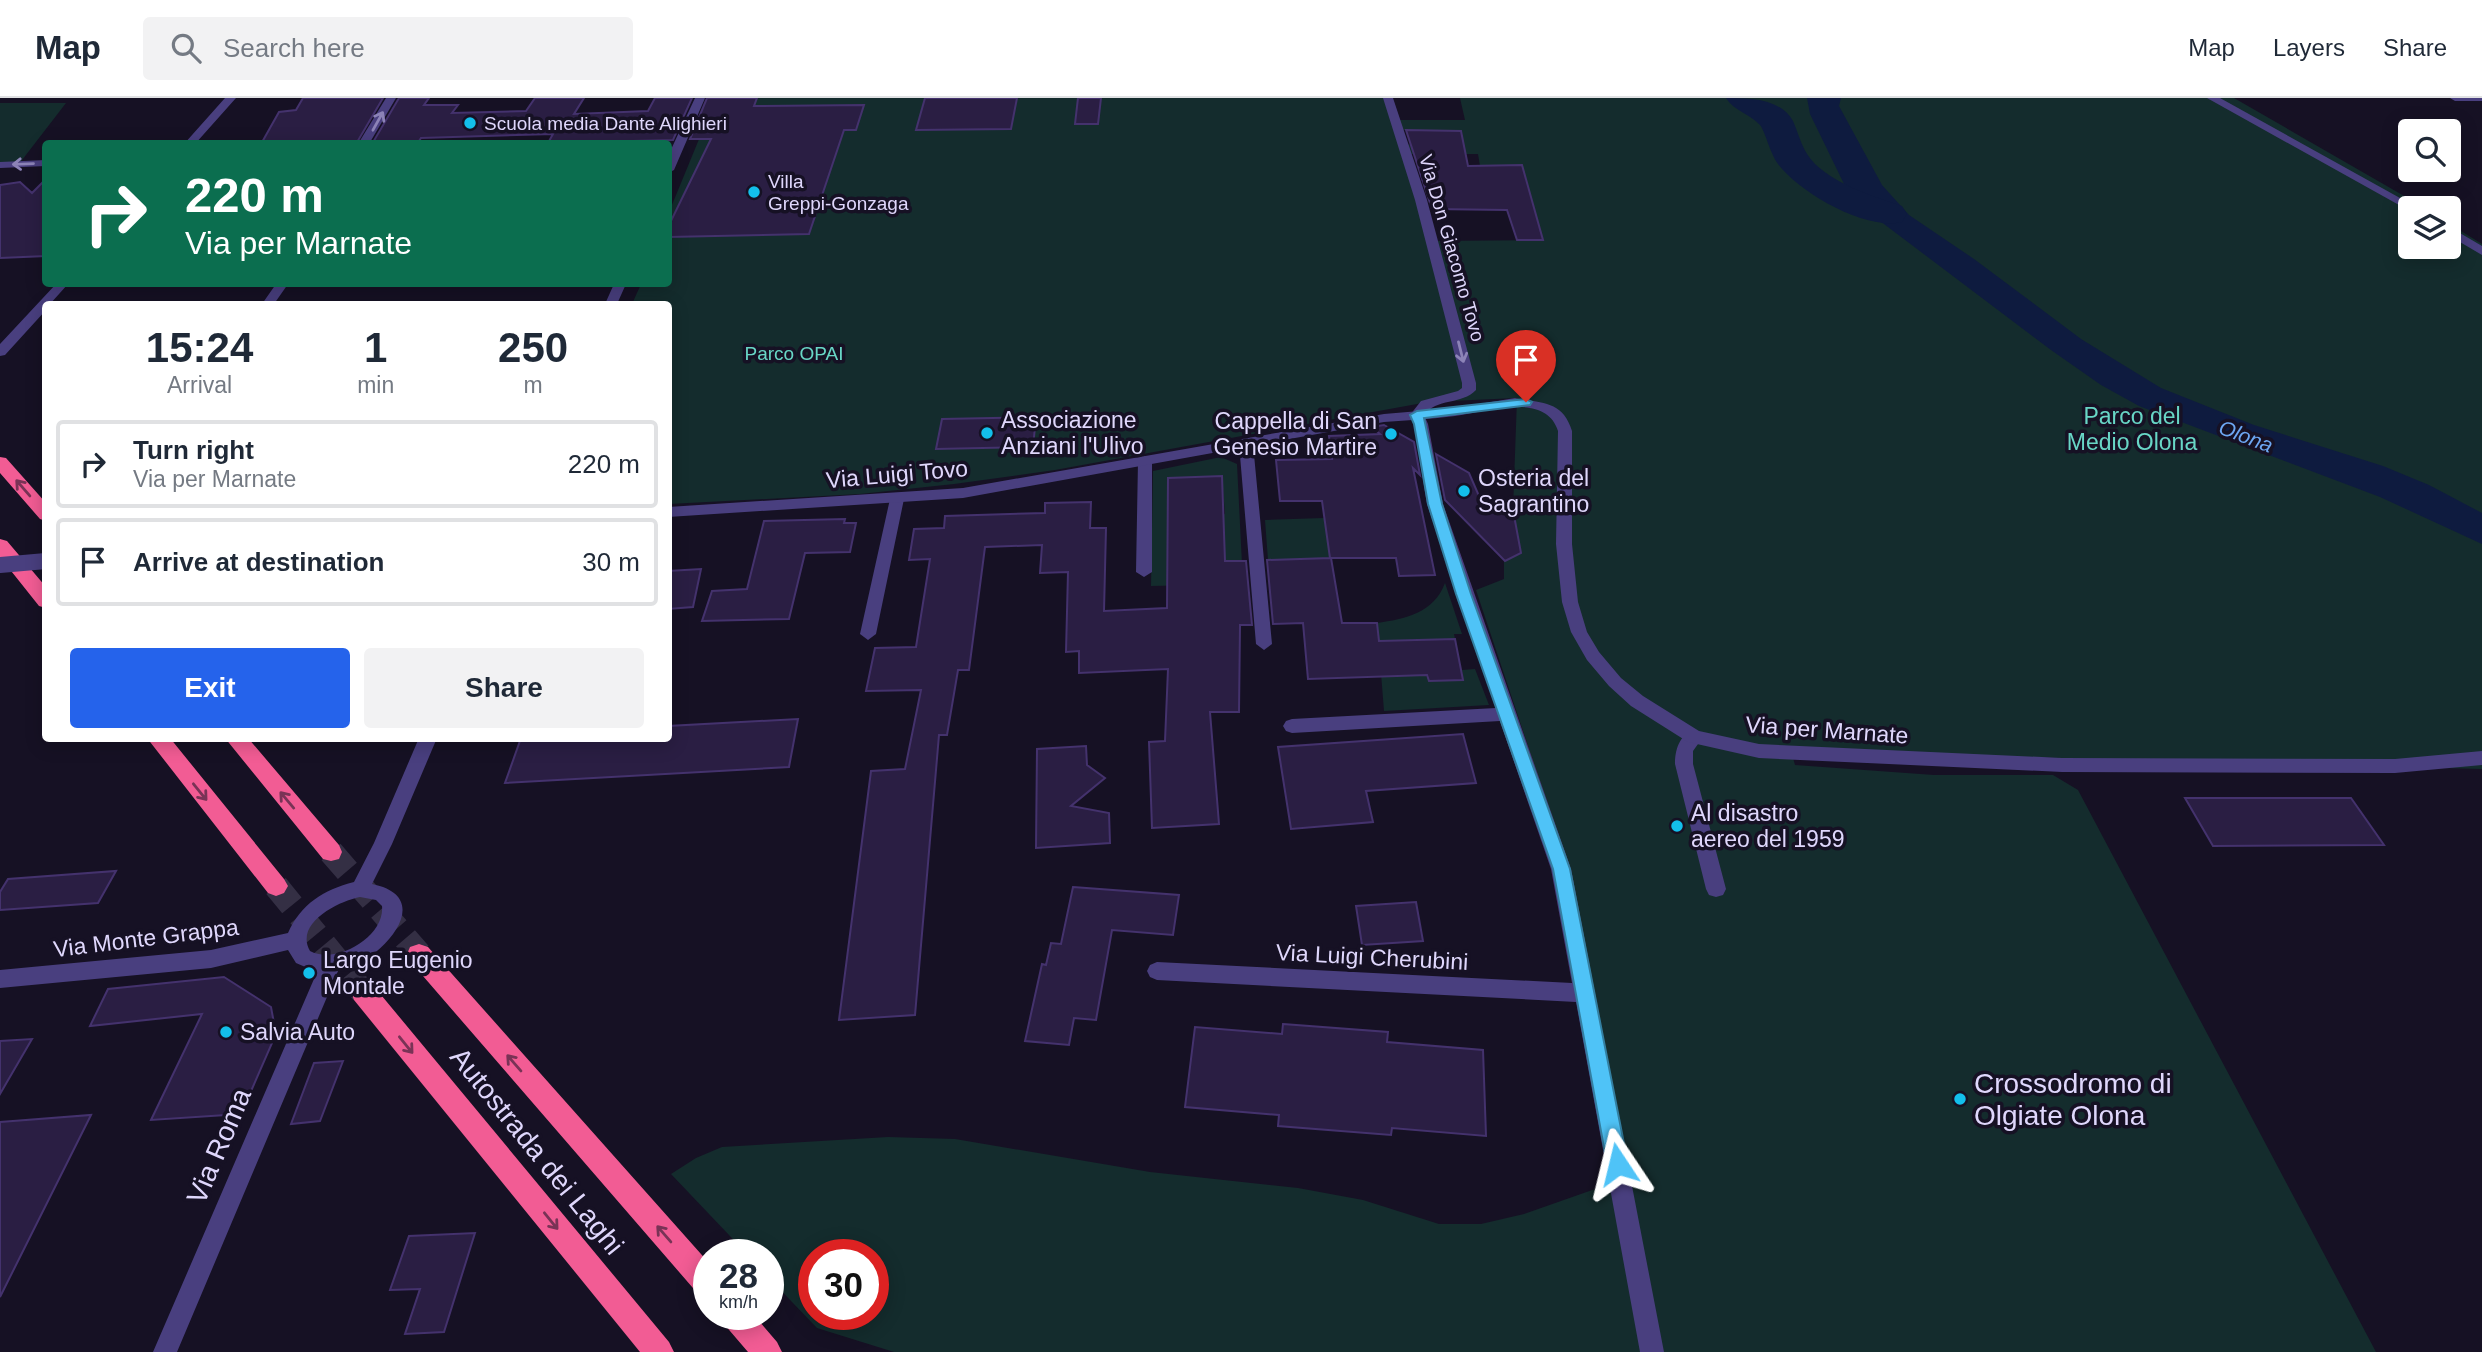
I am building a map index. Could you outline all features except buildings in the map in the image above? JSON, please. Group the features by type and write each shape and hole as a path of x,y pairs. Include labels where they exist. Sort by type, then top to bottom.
{"highway":[{"path":"0,462 42,509"},
{"path":"0,544 42,596"},
{"path":"160,742 276,886"},
{"path":"238,742 331,852"},
{"name":"Autostrada dei Laghi","path":"419,954 693,1267"},
{"name":"Autostrada dei Laghi","path":"363,992 659,1352"},
{"path":"748,1330 767,1352"}],"street":[{"path":"193,140 231,98"},
{"path":"365,140 391,98"},
{"path":"673,148 700,98"},
{"name":"Via Don Giacomo Tovo","path":"1388,98 1422,200 1469,383 1469,390 1463,395 1425,404 1419,407 1417,415"},
{"path":"2212,98 2398,200"},
{"path":"2455,98 2482,99"},
{"path":"0,165 42,163"},
{"path":"2461,238 2482,251"},
{"path":"46,301 59,287"},
{"path":"0,352 42,306"},
{"name":"Via per Marnate","path":"1417,415 1520,402 1545,407 1561,418 1566,440 1564,544 1570,602 1579,632 1593,656 1622,688 1656,714 1694,737 1759,751 2062,765 2395,766 2482,758"},
{"path":"1417,415 1421,424 1435,504 1464,594 1562,869 1651,1352"},
{"name":"Via Luigi Tovo","path":"672,512 897,499 963,492 1384,418 1417,415"},
{"path":"1245,444 1264,644"},
{"path":"1144,572 1145,461"},
{"path":"868,634 897,499"},
{"path":"0,565 42,561"},
{"path":"1292,726 1508,714"},
{"path":"1694,737 1684,750 1684,764 1716,889"},
{"path":"360,889 383,844 426,742"},
{"path":"360,889 375,890 386,895 393,904 393,916 388,929 378,942 364,953 330,965 315,964 304,959 298,951 296,940 299,928 318,906 338,894 360,889"},
{"name":"Via Monte Grappa","path":"0,979 211,959 296,940"},
{"name":"Via Roma","path":"165,1352 330,965"},
{"name":"Via Luigi Cherubini","path":"1157,971 1585,993"}],"green space":[{"name":"Parco del Medio Olona","path":"716,98 1388,98 1432,241 1543,240 1522,166 1480,166 1478,154 1410,154 1406,145 1433,141 1463,142 1462,132 1402,130 1398,120 1465,120 1460,98 2234,98 2404,196 2398,196 2398,259 2461,259 2461,231 2482,244 2482,769 1791,751 1795,765 1934,775 2053,775 2078,790 2376,1352 894,1352 823,1330 889,1330 889,1239 798,1239 798,1308 784,1294 784,1239 733,1239 671,1174 696,1158 722,1147 888,1137 955,1139 1150,1172 1298,1188 1363,1200 1439,1224 1481,1224 1524,1214 1598,1188 1611,1168 1565,870 1527,743 1476,590 1504,579 1504,560 1521,553 1513,510 1517,398 1428,402 1055,470 954,484 860,494 672,504 672,301 633,301 640,287 672,287 672,205"},
{"path":"0,103 66,103 19,164 0,165"},
{"path":"1221,457 1237,464 1243,584 1151,586 1153,471","holes":["1222,477 1225,514 1197,515 1196,506 1167,506 1168,478","1224,535 1200,565 1167,566 1167,537"]},
{"path":"1324,518 1327,538 1340,538 1331,558 1268,560 1265,520"},
{"path":"1445,583 1462,634 1454,634 1455,639 1404,640 1429,681 1463,680 1462,670 1475,669 1489,705 1384,711 1377,623 1408,616 1426,608 1434,601"}],"water":[{"path":"1807,98 1841,98 1839,106 1882,185 1909,215 1974,259 2081,339 2161,388 2254,425 2383,466 2429,485 2482,513 2482,544 2380,497 2139,406 2101,385 1872,215 1845,186 1810,114"}],"waterway":[{"name":"Olona","path":"1742,98 1776,121 1782,141 1804,172 1834,192 1889,214"}],"tunnel":[{"path":"331,852 419,954"},
{"path":"276,886 363,992"}],"place":[{"name":"Scuola media Dante Alighieri","path":"470,123"},
{"name":"Villa Greppi-Gonzaga","path":"754,192"},
{"name":"Associazione Anziani l'Ulivo","path":"987,433"},
{"name":"Cappella di San Genesio Martire","path":"1391,434"},
{"name":"Osteria del Sagrantino","path":"1464,491"},
{"name":"Al disastro aereo del 1959","path":"1677,826"},
{"name":"Largo Eugenio Montale","path":"309,973"},
{"name":"Salvia Auto","path":"226,1032"},
{"name":"Crossodromo di Olgiate Olona","path":"1960,1099"}],"route":[{"path":"1526,402 1417,415 1421,424 1435,504 1464,594 1562,869 1618,1164"}],"park label":[{"name":"Parco OPAI","path":"794,353"}]}
